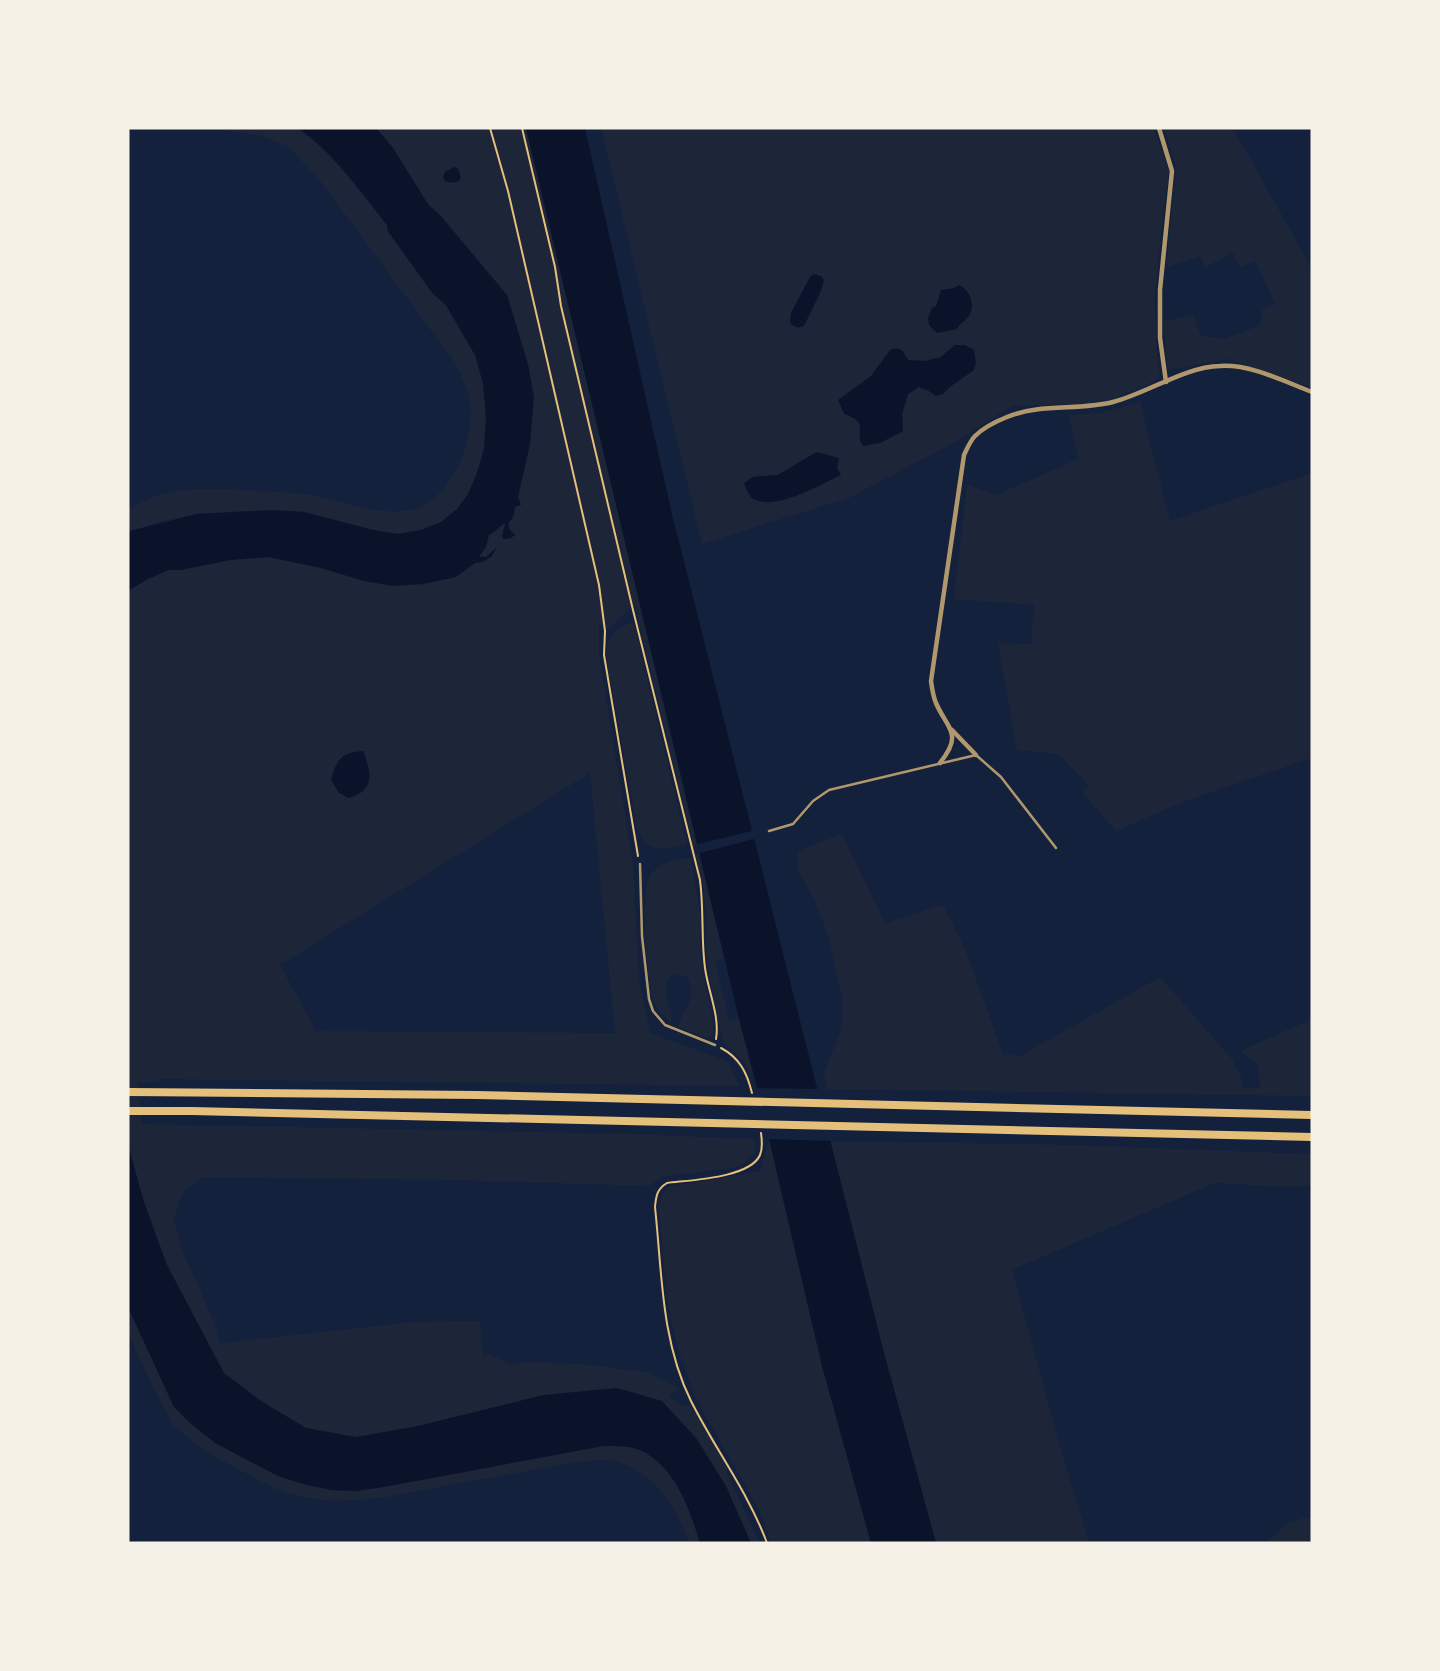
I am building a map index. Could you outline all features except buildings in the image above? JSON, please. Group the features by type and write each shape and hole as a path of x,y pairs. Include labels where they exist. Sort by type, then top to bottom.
{"highway":[{"path":"128,1091 1312,1115"},
{"path":"128,1111 1312,1137"}],"street":[{"path":"1159,128 1172,171 1160,290 1160,338 1166,382"},
{"path":"976,755 952,729 935,701 931,681 964,455 975,437 993,424 1023,412 1041,408 1110,403 1129,398 1196,370 1222,365 1250,370 1312,392"},
{"path":"940,763 952,742 952,729"}],"lane":[{"path":"769,831 793,824 813,801 829,790 976,755 1007,785 1056,848"},
{"path":"640,864 642,936 649,999 653,1010 665,1025 715,1045"}],"path":[{"path":"490,128 508,191 599,585 605,631 604,656 640,864"},
{"path":"522,128 630,598 700,880 703,950 717,1032 715,1045"},
{"path":"759,1157 751,1166 737,1172 667,1184 660,1188 654,1207 664,1307 672,1353 691,1401 749,1501 767,1543"}],"shaded area":[{"path":"187,128 298,128 328,152 387,225 388,232 433,294 446,305 475,355 483,383 486,417 484,449 468,494 457,509 441,522 421,530 398,534 304,512 272,510 197,514 128,532 128,509 158,495 185,490 299,493 392,511 420,507 435,498 447,484 457,468 469,432 469,398 456,364 321,182 288,146 258,135"},
{"path":"298,128 376,128 393,148 428,204 507,295 528,364 534,397 530,444 518,497 521,505 515,507 508,524 515,535 503,539 503,524 489,535 486,547 479,557 486,557 497,547 491,557 475,563 456,577 423,584 393,586 364,581 321,568 268,557 169,570 128,591 130,531 197,514 272,510 304,512 398,534 421,530 441,522 457,509 468,494 477,473 484,449 486,417 483,383 475,355 446,305 433,294 367,199 335,161"},
{"path":"340,128 526,128 724,958 715,961 729,1020 739,1019 753,1075 751,1076 744,1062 723,1042 706,951 703,887 634,604 610,629 599,624 599,654 633,863 639,979 650,1033 728,1061 740,1086 159,1079 158,1082 138,1082 142,1124 754,1139 755,1152 747,1162 732,1168 663,1177 649,1186 455,1180 201,1177 182,1194 174,1220 183,1252 214,1322 220,1343 414,1322 480,1321 483,1356 489,1354 510,1364 580,1364 646,1372 679,1388 669,1397 683,1407 689,1404 728,1465 727,1474 760,1543 723,1543 677,1450 517,1429 267,1444 128,1235 128,560 448,545 509,410","holes":["590,773 615,1033 316,1031 280,965"]},
{"path":"526,128 585,128 672,514 884,1353 936,1543 871,1543 822,1366"},
{"path":"601,128 1154,128 1169,172 1155,297 1160,377 1157,380 1116,398 1089,404 1012,406 957,441 851,497 702,544","holes":["954,288 956,329 941,333 928,318 936,306 941,290","955,345 974,370 936,396 919,387 908,394 902,414 903,431 880,443 860,441 858,422 838,400 871,376 891,349 908,360 925,361 941,357","816,452 837,468 841,475 792,497 753,477 778,475"]},
{"path":"1164,128 1233,128 1312,269 1312,388 1228,359 1168,370 1163,319 1171,320 1193,314 1201,336 1225,339 1260,325 1262,310 1275,303 1255,261 1240,267 1233,253 1206,267 1200,256 1166,267 1176,168"},
{"path":"454,167 458,168 461,178 454,182 445,181 445,172"},
{"path":"814,274 824,280 821,291 804,326 795,327 790,323 791,313"},
{"path":"959,285 971,298 971,312 957,329 937,333 929,325 928,318 932,308 936,306 941,290"},
{"path":"955,345 965,345 974,350 974,370 943,394 936,396 919,387 908,394 902,414 903,431 880,443 863,446 860,440 860,424 844,414 838,400 871,376 891,349 902,350 908,360 925,361 941,357"},
{"path":"1140,402 1170,521 1312,473 1312,758 1185,801 1116,831 1082,792 1089,786 1058,754 1017,750 998,643 1031,644 1034,605 954,599 967,484 996,495 1078,459 1069,415 1100,413"},
{"path":"817,452 839,458 837,468 841,475 784,500 761,502 749,495 744,483 753,477 778,475"},
{"path":"631,622 634,624 687,844 671,848 652,847 637,829 606,655 608,642 616,631"},
{"path":"363,751 369,780 363,791 348,798 338,792 331,779 341,758"},
{"path":"842,834 885,923 943,905 965,949 1003,1054 1020,1056 1160,977 1232,1059 1244,1088 1260,1088 1258,1065 1240,1051 1312,1019 1312,1096 827,1089 824,1073 841,1029 843,1002 828,935 813,897 797,870 798,851"},
{"path":"691,858 700,912 703,973 713,1019 713,1034 708,1038 678,1027 690,1002 692,990 686,976 676,974 669,977 666,984 671,1023 659,1011 651,992 647,958 645,902 649,878 662,865"},
{"path":"769,1140 822,1366 871,1543 771,1543 758,1508 696,1399 678,1350 667,1301 659,1211 661,1195 668,1187 760,1171"},
{"path":"830,1141 1072,1145 1312,1154 1312,1186 1215,1183 1012,1270 1089,1543 936,1543"},
{"path":"128,1145 144,1202 167,1265 224,1373 261,1401 306,1428 356,1437 418,1426 543,1395 617,1388 662,1401 696,1438 726,1486 751,1543 700,1543 692,1517 673,1479 654,1458 642,1451 622,1446 603,1446 356,1491 331,1490 278,1476 215,1443 174,1407 128,1307"},
{"path":"128,1307 174,1407 215,1443 303,1484 331,1490 356,1491 603,1446 627,1447 654,1458 673,1479 692,1517 700,1543 689,1543 671,1505 654,1484 632,1467 610,1460 581,1462 359,1500 330,1501 302,1497 274,1488 209,1454 174,1426 155,1392 128,1332"},
{"path":"1312,1516 1312,1543 1265,1543 1289,1522"}],"pier":[{"path":"756,830 758,838 696,854 694,845"},
{"path":"753,1088 821,1089 834,1141 765,1139"}]}
